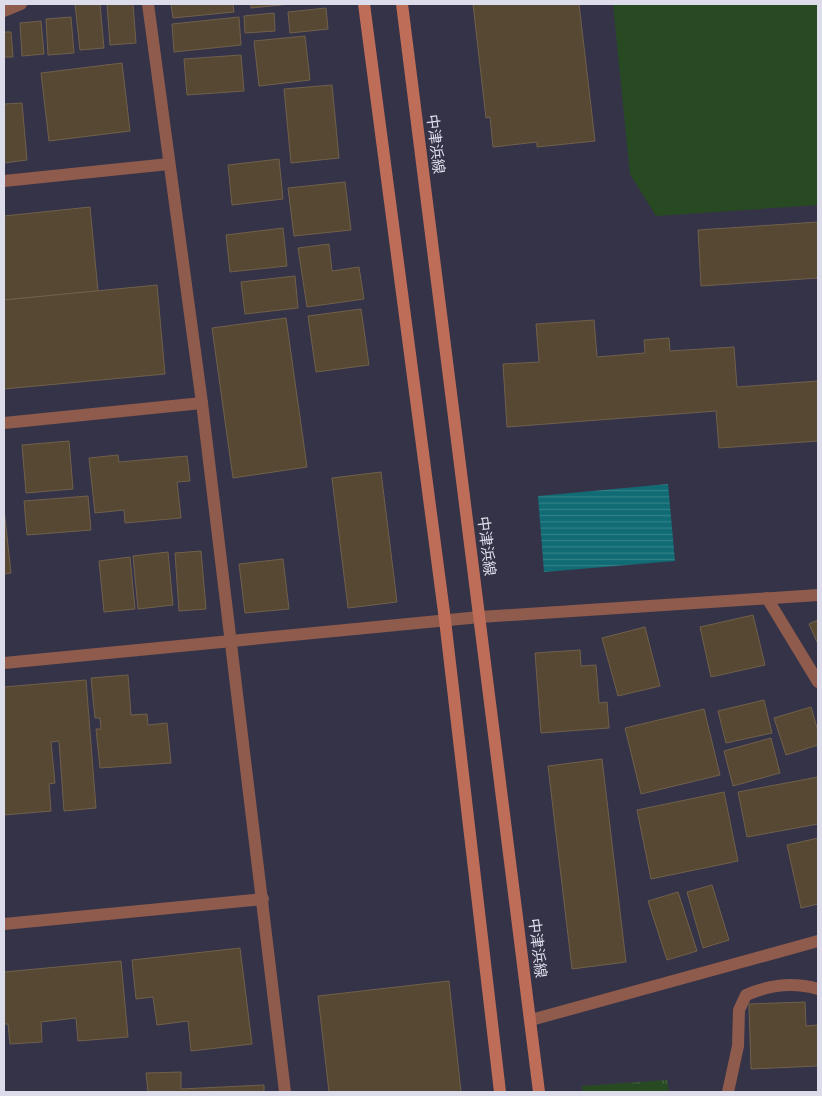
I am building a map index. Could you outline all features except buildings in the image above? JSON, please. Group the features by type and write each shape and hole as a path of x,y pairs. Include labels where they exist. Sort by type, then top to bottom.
{"street":[{"path":"4,11 21,4"},
{"path":"148,4 202,403 229,643 263,899 285,1092"},
{"path":"364,4 445,620 500,1092"},
{"name":"中津浜線","path":"402,4 539,1092"},
{"path":"4,181 169,164"},
{"path":"4,423 202,403"},
{"path":"4,663 229,643 480,617 818,595"},
{"path":"767,598 818,682"},
{"path":"4,924 263,899"},
{"path":"531,1020 818,940"},
{"path":"728,1092 738,1046 739,1010 746,995 763,988 803,985 818,990"}],"green space":[{"path":"613,4 818,4 818,205 656,216 630,174"},
{"path":"667,1080 669,1092 583,1092 582,1086"}],"shaded area":[{"path":"668,484 675,561 544,572 538,496"}]}
